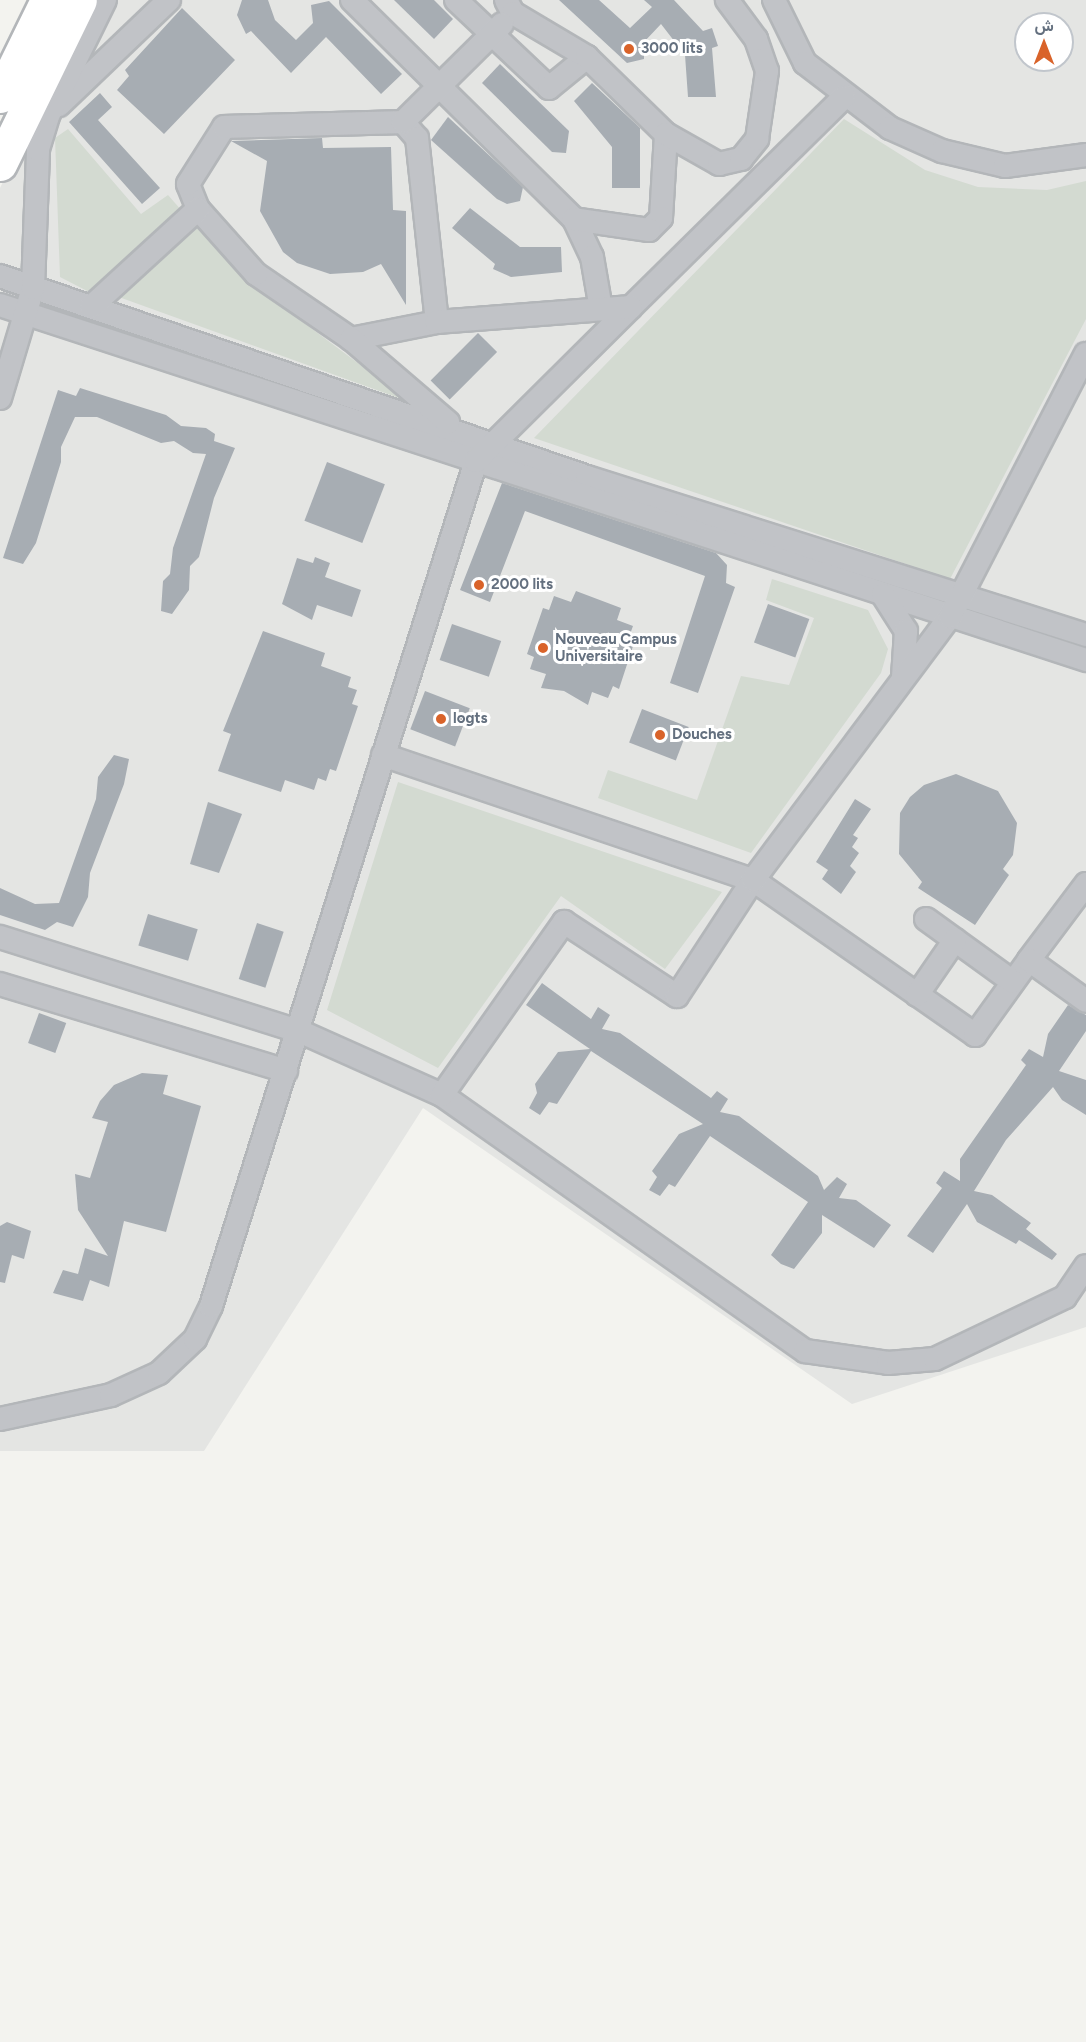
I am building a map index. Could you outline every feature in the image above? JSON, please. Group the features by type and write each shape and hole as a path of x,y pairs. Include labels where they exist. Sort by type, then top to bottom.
{"highway":[{"path":"0,96 47,0"},
{"path":"0,164 80,0"}],"lane":[{"path":"0,398 28,314 33,288 38,149 48,116 105,0"},
{"path":"48,116 169,0"},
{"path":"352,0 574,219 592,257 601,309"},
{"path":"456,0 549,88 586,57"},
{"path":"458,431 351,339 256,274 198,208 188,184 224,127 403,122 440,88 493,33 510,7 586,57 666,134 719,165 741,159 757,140 767,71 756,39 727,0"},
{"path":"774,0 806,63 844,96 891,128 942,151 1005,166 1086,155"},
{"path":"0,1419 111,1395 159,1373 195,1339 212,1306 476,461 844,96"},
{"path":"403,122 417,138 437,322"},
{"path":"574,219 649,230 661,218 666,134"},
{"path":"91,307 198,208"},
{"path":"0,276 493,443 962,597 1086,635"},
{"path":"0,305 950,617 1085,656"},
{"path":"351,339 437,322 631,307"},
{"path":"442,1095 564,922 677,996 753,880 950,617 1086,354"},
{"path":"883,595 906,631 903,680"},
{"path":"383,755 753,880 975,1035 1086,884"},
{"path":"926,919 1013,982"},
{"path":"0,937 299,1031 442,1095 805,1351 833,1359 888,1363 935,1359 1065,1296 1086,1266"},
{"path":"918,996 955,940"},
{"path":"1029,960 1086,1001"},
{"path":"0,984 286,1071"}],"shaded area":[{"name":"Nouveau Campus Universitaire","path":"90,0 1086,0 1086,1327 852,1404 423,1108 204,1451 0,1451 0,188"},
{"path":"844,119 925,170 978,187 1047,190 1086,181 1086,319 950,579 534,438"},
{"path":"68,129 141,214 168,195 182,211 93,294 60,277 55,138"},
{"path":"193,224 248,281 410,402 116,296"},
{"path":"772,579 868,610 888,649 881,673 751,853 598,798 608,770 697,800 741,676 789,685 814,618 766,600"},
{"path":"398,782 722,892 665,969 561,896 438,1068 327,1010"}],"building":[{"path":"242,0 268,0 275,20 296,40 313,23 311,5 329,1 402,74 381,94 326,37 291,73 251,31 246,34 237,15"},
{"path":"394,0 434,0 453,19 434,39"},
{"name":"3000 lits","path":"559,0 599,0 630,28 652,7 644,0 674,0 703,31 712,28 718,46 712,48 716,97 688,97 685,55 661,24 644,42 644,59 627,63"},
{"path":"182,8 235,60 164,134 117,90 129,76 125,70"},
{"path":"500,64 569,131 566,153 552,152 482,83"},
{"path":"592,83 640,128 640,188 612,188 612,147 574,101"},
{"path":"100,93 112,107 98,120 160,188 142,204 69,122"},
{"path":"448,117 523,187 520,201 507,204 497,199 431,140"},
{"path":"322,138 323,148 391,147 393,210 406,211 406,305 381,264 363,272 330,274 297,263 283,252 260,211 267,161 231,141"},
{"path":"470,208 520,247 561,247 562,272 511,277 493,269 495,264 452,228"},
{"path":"478,333 497,352 450,399 431,380"},
{"path":"80,388 166,415 181,426 206,428 215,434 214,441 235,448 214,498 199,557 190,566 189,590 172,614 161,611 163,581 170,574 173,548 206,454 193,453 174,441 161,443 97,417 75,417 61,447 61,462 36,543 23,564 3,558 58,390 76,396"},
{"path":"327,462 385,484 362,543 304,521"},
{"name":"2000 lits","path":"502,483 716,553 727,565 726,583 735,587 698,693 670,683 705,576 525,511 490,602 460,590"},
{"path":"315,557 330,563 325,577 361,590 352,617 317,605 312,620 282,604 297,558 313,563"},
{"path":"576,591 621,608 617,620 633,626 629,637 635,640 619,689 613,686 608,698 592,692 588,705 564,691 541,688 546,674 530,669 534,657 527,654 543,608 549,610 554,596 571,602"},
{"path":"768,604 809,619 795,658 754,643"},
{"path":"452,624 501,641 489,677 440,660"},
{"path":"263,631 325,653 321,666 351,677 348,687 357,690 352,704 358,706 336,771 330,769 326,781 318,778 314,790 285,780 281,792 218,771 231,734 223,731"},
{"name":"logts","path":"425,691 470,708 455,746 410,729"},
{"name":"Douches","path":"642,709 689,727 676,761 629,743"},
{"path":"114,755 129,759 124,784 90,873 88,897 73,927 57,922 45,930 0,915 0,888 35,904 59,903 96,799 98,777"},
{"path":"956,774 998,791 1017,823 1013,855 1003,869 1009,875 975,925 918,888 922,882 899,854 900,813 910,797 924,785"},
{"path":"855,799 871,809 853,835 858,838 852,847 859,853 850,866 856,872 841,894 822,879 828,870 816,862"},
{"path":"208,802 242,814 219,873 190,864"},
{"path":"148,914 198,929 188,961 138,946"},
{"path":"257,923 284,932 265,988 239,979"},
{"path":"542,983 591,1019 598,1007 610,1015 602,1029 620,1033 711,1098 717,1091 728,1099 720,1112 739,1116 818,1176 824,1190 837,1177 847,1184 839,1198 856,1200 891,1225 874,1248 822,1215 822,1233 794,1269 781,1264 771,1255 808,1202 710,1136 675,1187 669,1184 660,1196 649,1190 657,1177 652,1171 679,1134 703,1124 591,1051 557,1104 549,1102 540,1115 529,1108 537,1093 535,1084 558,1052 590,1049 526,1005"},
{"path":"1068,1005 1086,1015 1086,1031 1059,1071 1086,1080 1086,1115 1062,1100 1053,1087 1006,1140 974,1191 992,1195 1031,1223 1026,1229 1057,1254 1052,1260 1019,1240 1016,1244 977,1222 967,1204 933,1253 907,1236 942,1188 936,1183 944,1171 960,1181 960,1159 1026,1065 1021,1060 1029,1049 1043,1057 1048,1034"},
{"path":"39,1013 66,1023 55,1053 28,1043"},
{"path":"142,1073 168,1075 163,1094 201,1106 166,1232 124,1221 109,1287 90,1280 83,1301 53,1293 63,1270 78,1274 85,1248 108,1256 78,1210 75,1174 90,1178 108,1122 92,1118 100,1101 114,1085"},
{"path":"7,1222 31,1231 24,1259 12,1255 5,1283 0,1282 0,1226"}],"place":[{"name":"3000 lits","path":"629,49"},
{"name":"2000 lits","path":"479,585"},
{"name":"Nouveau Campus Universitaire","path":"543,648"},
{"name":"logts","path":"441,719"},
{"name":"Douches","path":"660,735"}]}
